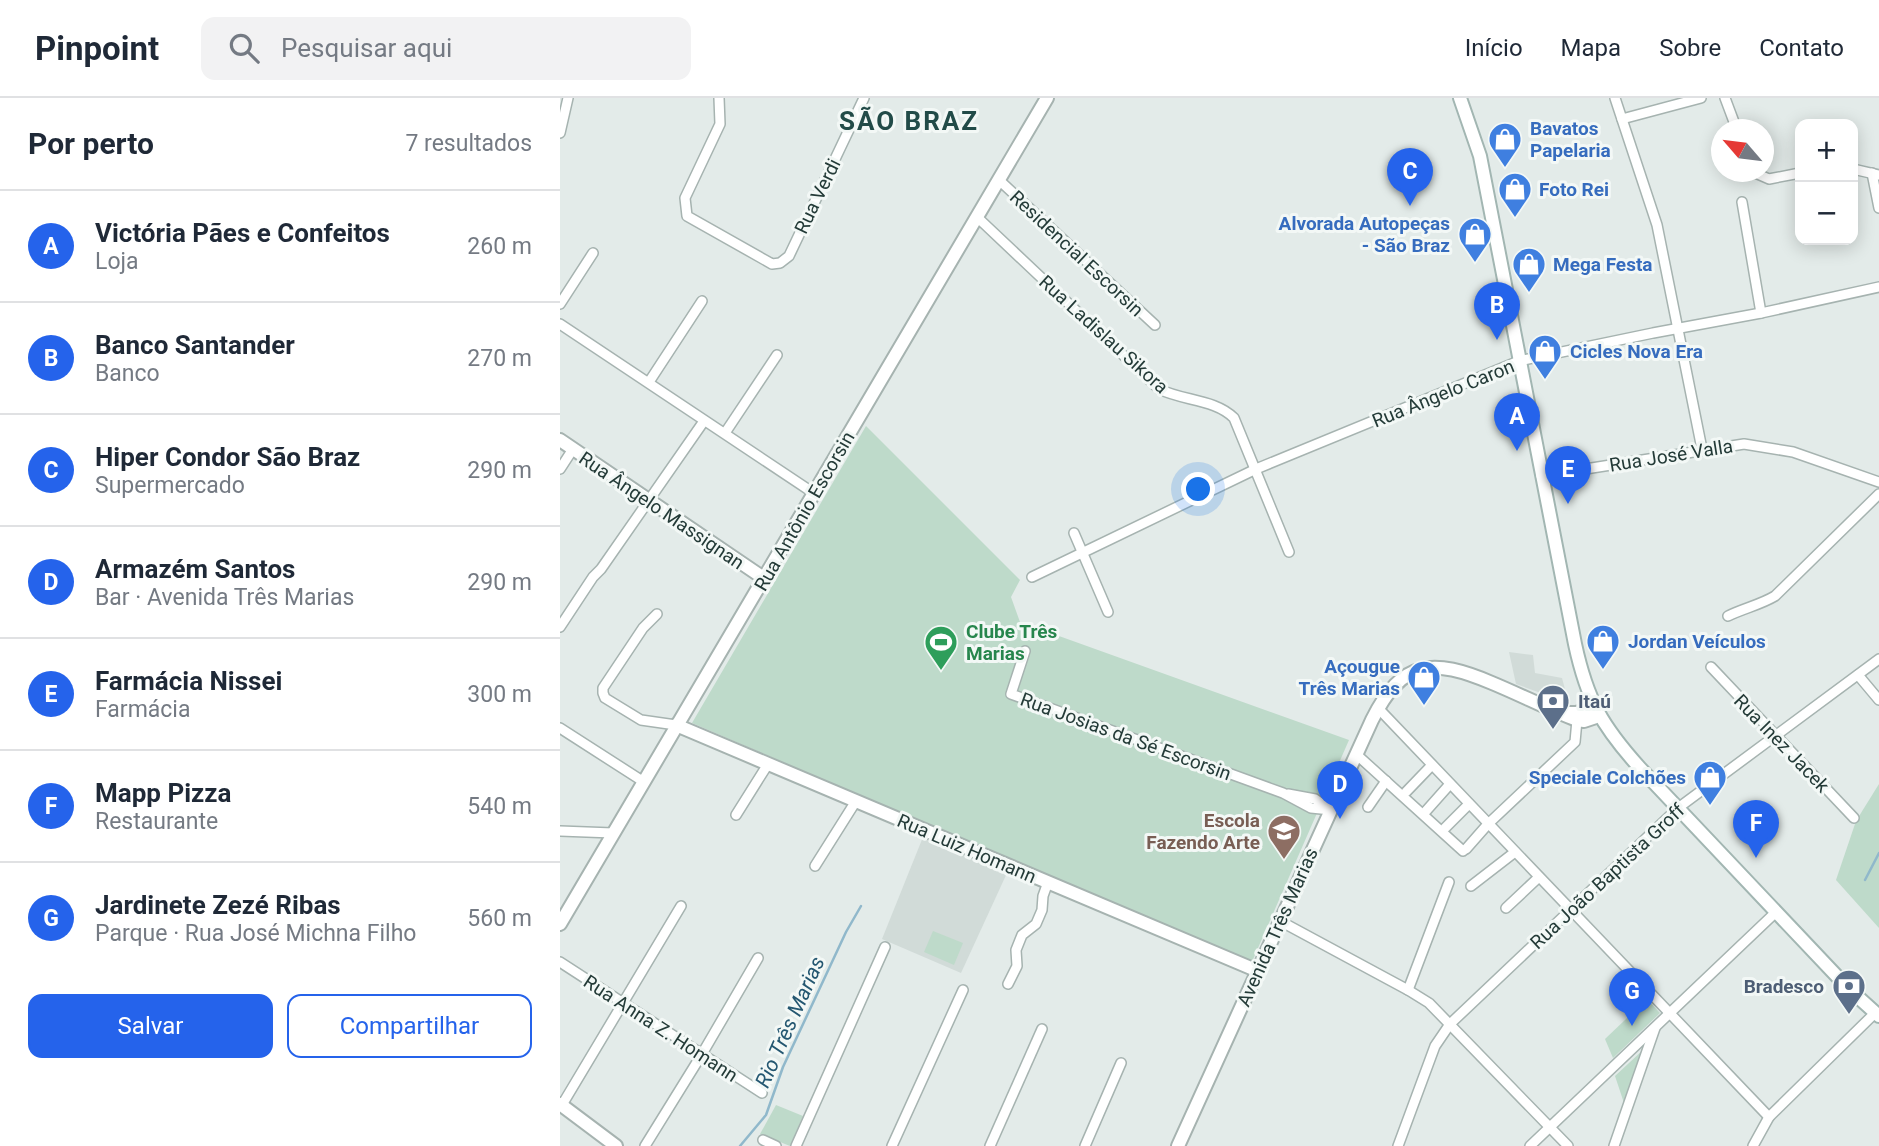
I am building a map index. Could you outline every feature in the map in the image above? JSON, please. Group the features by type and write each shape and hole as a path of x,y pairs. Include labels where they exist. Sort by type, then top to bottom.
{"street":[{"path":"560,133 568,98"},
{"name":"Rua Verdi","path":"719,98 720,124 685,198 687,216 772,264 780,263 789,256 864,98"},
{"name":"Rua Antônio Escorsin","path":"560,924 1047,98"},
{"path":"1460,98 1480,156 1577,654 1596,712 1623,750 1877,1015 1769,1117 1753,1146"},
{"path":"1615,98 1657,225 1702,449"},
{"path":"1622,119 1701,98"},
{"path":"1726,98 1733,119"},
{"path":"1774,178 1795,174"},
{"path":"1875,174 1879,208"},
{"name":"Residencial Escorsin","path":"999,180 1155,325"},
{"path":"1742,202 1761,313"},
{"name":"Rua Ladislau Sikora","path":"977,216 1159,389 1174,397 1225,409 1234,418 1289,552"},
{"path":"560,304 593,253"},
{"name":"Rua Ângelo Caron","path":"1032,577 1256,469 1519,361 1879,287"},
{"path":"649,382 702,301"},
{"path":"560,324 815,494"},
{"path":"725,433 777,355"},
{"path":"560,627 704,421"},
{"name":"Rua Ângelo Massignan","path":"560,440 765,579"},
{"name":"Rua José Valla","path":"1541,476 1744,444 1775,447 1879,482"},
{"path":"560,469 573,449"},
{"path":"1728,616 1750,605 1758,605 1780,592 1879,494"},
{"path":"1074,533 1108,612"},
{"path":"657,614 643,628 603,688 603,693 605,698 640,720 676,725"},
{"name":"Rua Josias da Sé Escorsin","path":"1025,652 1010,694 1283,793 1315,799 1331,810"},
{"name":"Rua João Baptista Groff","path":"1398,1146 1435,1046 1450,1024 1678,808 1879,659"},
{"name":"Avenida Três Marias","path":"1178,1146 1356,754 1378,708 1391,689 1417,670 1437,667 1469,673 1577,720"},
{"name":"Rua Inez Jacek","path":"1711,667 1854,818"},
{"path":"1857,675 1879,699"},
{"path":"1378,708 1769,1117"},
{"path":"1561,713 1596,712"},
{"path":"1356,754 1464,850 1575,742 1577,720 1584,721 1596,712"},
{"name":"Rua Luiz Homann","path":"676,725 1258,971"},
{"path":"560,728 644,782"},
{"path":"736,815 768,764"},
{"path":"1406,792 1432,765"},
{"path":"1368,807 1386,781"},
{"path":"1426,811 1450,784"},
{"path":"815,866 856,801"},
{"path":"1445,828 1469,804"},
{"path":"560,831 613,833"},
{"path":"1471,886 1515,852"},
{"path":"1506,908 1539,877"},
{"path":"1408,990 1449,882"},
{"path":"1008,984 1017,965 1016,950 1022,935 1036,925 1048,883"},
{"path":"616,1146 561,1104 681,905"},
{"path":"1530,1146 1776,912"},
{"path":"1280,921 1429,1003 1567,1146"},
{"path":"796,1146 885,947"},
{"path":"645,1146 758,958"},
{"name":"Rua Anna Z. Homann","path":"560,962 762,1093"},
{"path":"892,1146 963,990"},
{"path":"1614,1146 1655,1027"},
{"path":"989,1146 1041,1029"},
{"path":"1085,1146 1121,1063"},
{"path":"763,1140 776,1146"}],"shaded area":[{"path":"1509,652 1533,655 1535,673 1562,678 1566,693 1563,701 1516,684"},
{"path":"923,837 1007,873 961,973 882,939"}],"green space":[{"name":"Clube Três Marias","path":"866,426 1020,580 1011,597 1020,622 1349,740 1251,964 692,723"},
{"path":"1879,784 1879,928 1836,880 1856,821"},
{"path":"933,931 963,943 954,965 924,952"},
{"path":"1647,999 1660,1013 1613,1058 1605,1039"},
{"path":"1643,1050 1625,1106 1615,1076"},
{"path":"776,1105 803,1116 790,1146 760,1134"}],"waterway":[{"path":"1865,880 1879,853"},
{"name":"Rio Três Marias","path":"740,1146 766,1115 783,1067 846,932 861,906"}],"place":[{"name":"Bavatos Papelaria","path":"1505,169"},
{"name":"Hiper Condor São Braz","path":"1410,206"},
{"name":"Foto Rei","path":"1515,219"},
{"name":"Alvorada Autopeças - São Braz","path":"1475,264"},
{"name":"Mega Festa","path":"1529,294"},
{"name":"Banco Santander","path":"1497,340"},
{"name":"Cicles Nova Era","path":"1545,381"},
{"name":"Victória Pães e Confeitos","path":"1517,451"},
{"name":"Farmácia Nissei","path":"1568,504"},
{"name":"Jordan Veículos","path":"1603,671"},
{"name":"Clube Três Marias","path":"941,672"},
{"name":"Açougue Três Marias","path":"1424,707"},
{"name":"Itaú","path":"1553,731"},
{"name":"Speciale Colchões","path":"1710,807"},
{"name":"Armazém Santos","path":"1340,819"},
{"name":"Mapp Pizza","path":"1756,858"},
{"name":"Escola Fazendo Arte","path":"1284,861"},
{"name":"Bradesco","path":"1849,1016"},
{"name":"Jardinete Zezé Ribas","path":"1632,1026"}],"district":[{"name":"SÃO BRAZ","path":"909,121"}]}
